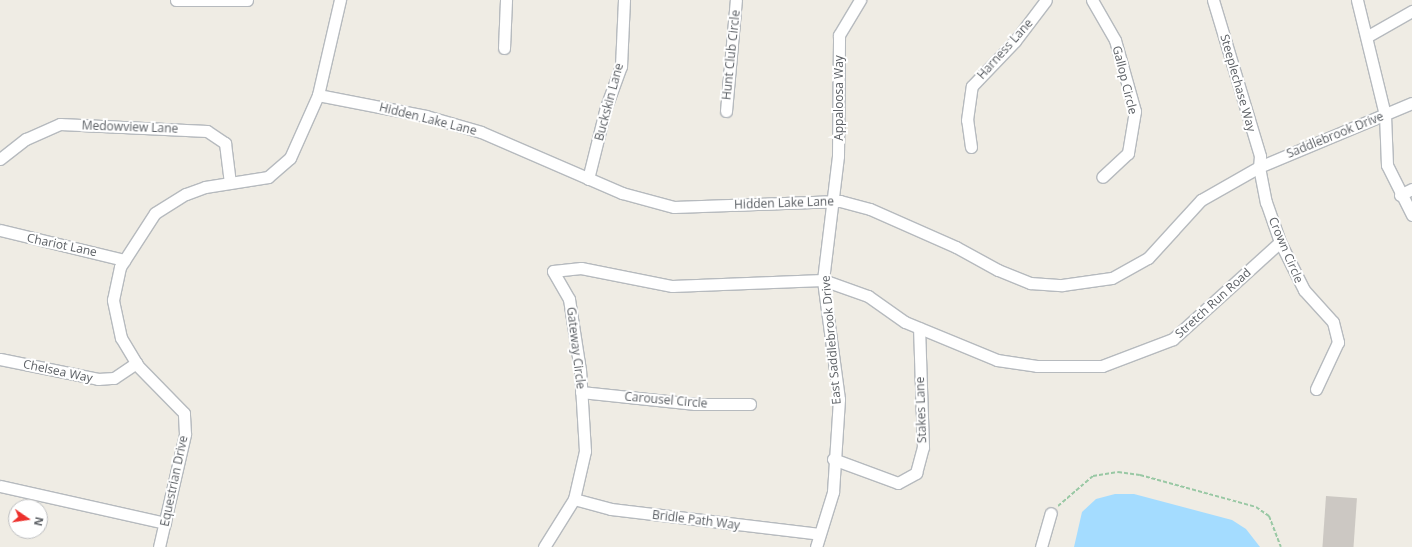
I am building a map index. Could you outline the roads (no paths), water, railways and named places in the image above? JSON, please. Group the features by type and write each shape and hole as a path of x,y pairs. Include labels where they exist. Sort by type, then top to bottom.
{"street":[{"path":"176,0 247,0"},
{"name":"Equestrian Drive","path":"159,547 185,434 184,413 136,363 121,338 112,300 124,260 155,213 186,194 230,183 268,177 290,158 318,95 339,0"},
{"path":"504,48 506,0"},
{"name":"Buckskin Lane","path":"588,179 606,107 621,66 624,0"},
{"name":"Hunt Club Circle","path":"726,111 736,0"},
{"name":"Appaloosa Way","path":"830,202 839,149 839,35 860,0"},
{"name":"Harness Lane","path":"971,147 967,120 972,86 1015,41 1046,0"},
{"name":"Gallop Circle","path":"1092,0 1115,40 1135,111 1128,153 1102,177"},
{"name":"Steeplechase Way","path":"1213,0 1260,156 1258,167"},
{"path":"1357,0 1368,36 1385,115 1384,152 1400,195 1412,215"},
{"path":"1368,36 1412,11"},
{"name":"Hidden Lake Lane","path":"318,95 426,116 482,132 622,193 674,207 830,202 870,209 901,221 1030,283 1062,285 1112,278 1148,258 1201,200 1258,167"},
{"name":"Saddlebrook Drive","path":"1258,167 1412,103"},
{"name":"Medowview Lane","path":"0,159 26,139 60,124 207,131 225,143 230,183"},
{"name":"Crown Circle","path":"1258,167 1280,242 1304,290 1333,322 1338,342 1316,389"},
{"path":"1400,195 1412,189"},
{"name":"East Saddlebrook Drive","path":"816,547 833,492 833,459 839,399 823,280 830,202"},
{"name":"Chariot Lane","path":"0,230 124,260"},
{"name":"Stretch Run Road","path":"823,280 868,296 918,328 997,360 1036,366 1102,366 1173,339 1280,242"},
{"name":"Gateway Circle","path":"544,547 574,499 585,451 581,392 569,299 553,271 581,268 672,286 823,280"},
{"name":"Stakes Lane","path":"833,459 898,483 916,473 923,447 918,328"},
{"name":"Chelsea Way","path":"0,359 98,379 114,378 136,363"},
{"name":"Carousel Circle","path":"581,392 695,404 750,404"},
{"path":"0,486 165,523"},
{"name":"Bridle Path Way","path":"574,499 611,509 820,534"},
{"path":"1041,547 1051,513"}],"water":[{"path":"1115,494 1134,494 1232,520 1246,529 1260,547 1074,547 1082,512 1096,499"}]}
